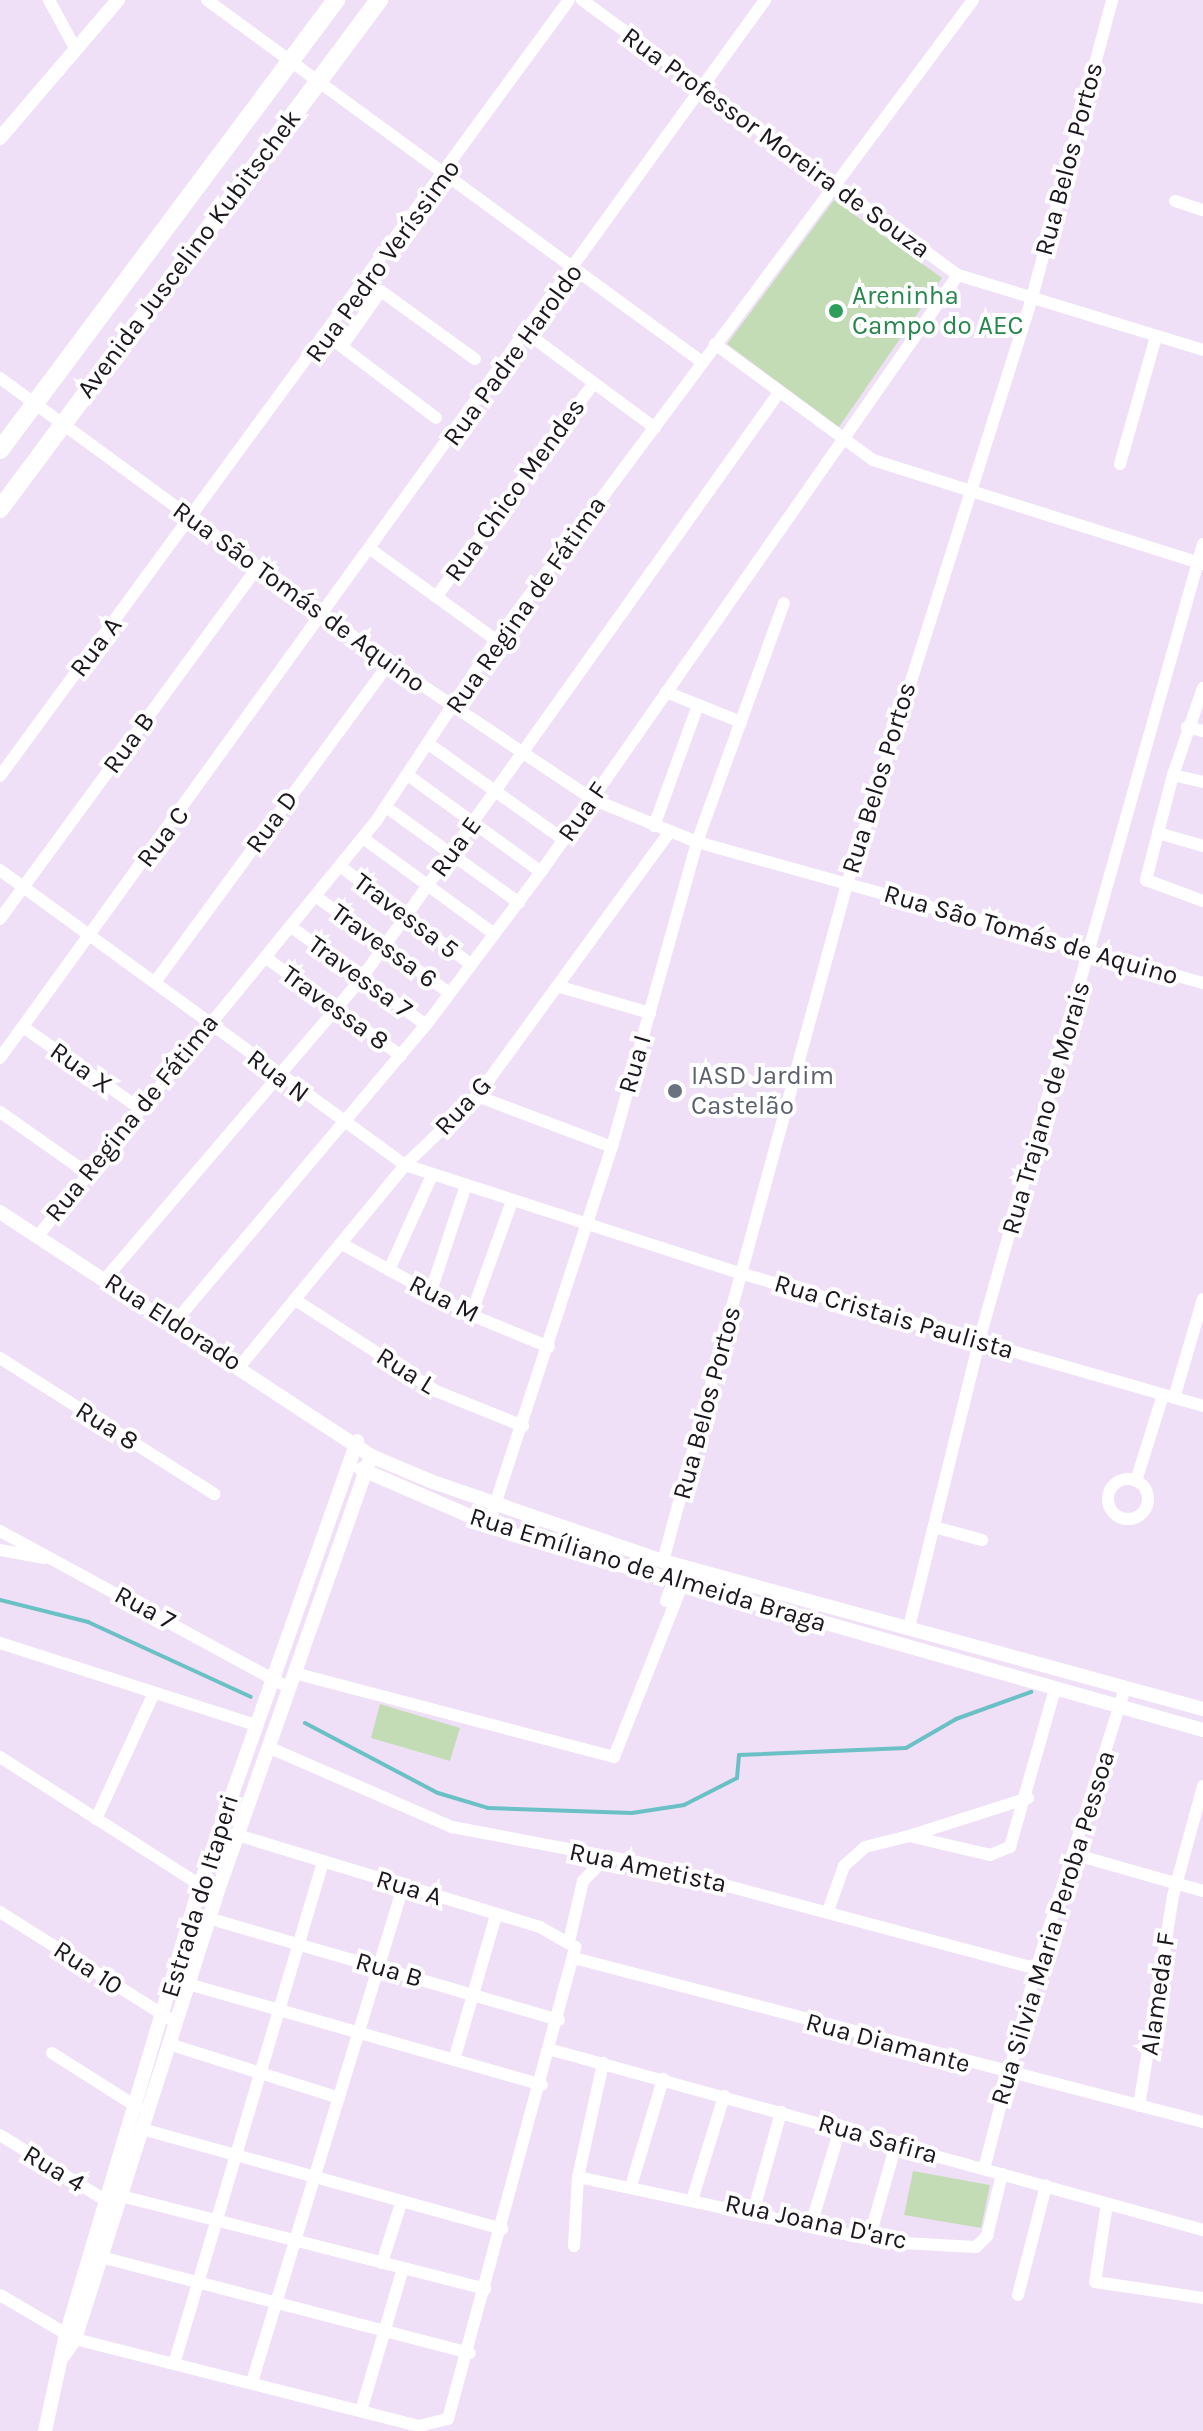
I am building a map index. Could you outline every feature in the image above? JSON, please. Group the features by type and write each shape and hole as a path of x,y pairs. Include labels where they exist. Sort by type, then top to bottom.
{"main road":[{"name":"Avenida Juscelino Kubitschek","path":"0,450 336,0"},
{"name":"Avenida Juscelino Kubitschek","path":"0,509 379,0"}],"street":[{"path":"49,0 76,50"},
{"path":"0,138 118,0"},
{"path":"207,0 318,82 448,171 702,362"},
{"name":"Rua Pedro Veríssimo","path":"192,518 448,171 569,0"},
{"name":"Rua Professor Moreira de Souza","path":"582,0 698,91 958,275 1031,301 1203,350"},
{"name":"Rua Padre Haroldo","path":"324,615 577,267 765,0"},
{"name":"Rua Regina de Fátima","path":"37,1237 206,1021 269,960 318,898 409,776 496,640 973,0"},
{"name":"Rua Belos Portos","path":"663,1561 847,884 966,493 1031,301 1112,0"},
{"path":"1175,201 1203,210"},
{"name":"Rua F","path":"174,1323 337,1121 401,1056 519,903 958,275"},
{"path":"342,346 381,291 475,359"},
{"path":"528,334 655,428"},
{"path":"327,336 436,418"},
{"path":"1120,464 1156,337"},
{"path":"715,344 841,443 966,493 1200,563"},
{"name":"Rua São Tomás de Aquino","path":"0,378 389,663 523,756 592,799 697,842 1203,983"},
{"name":"Rua Chico Mendes","path":"436,597 593,384"},
{"name":"Rua E","path":"106,1278 273,1074 361,979 523,756 778,394"},
{"name":"Rua A","path":"0,776 192,518"},
{"name":"Rua Trajano de Morais","path":"909,1627 979,1341 1203,544"},
{"path":"373,551 496,640"},
{"name":"Rua B","path":"0,919 257,568"},
{"name":"Rua I","path":"488,1526 497,1508 612,1147 697,842 784,603"},
{"name":"Rua C","path":"0,1058 324,615"},
{"name":"Rua D","path":"155,982 389,663"},
{"path":"1203,688 1187,727 1146,880 1203,901"},
{"path":"666,692 741,722"},
{"path":"654,826 698,705"},
{"path":"1187,727 1203,731"},
{"path":"430,745 564,840"},
{"path":"1173,775 1203,782"},
{"path":"409,776 541,872"},
{"path":"386,807 519,903"},
{"name":"Rua G","path":"240,1366 297,1301 405,1165 477,1096 669,833"},
{"path":"1158,833 1203,846"},
{"path":"363,838 494,934"},
{"name":"Travessa 5","path":"341,867 470,964"},
{"name":"Rua N","path":"0,870 155,982 337,1121 405,1165 586,1225"},
{"name":"Travessa 6","path":"318,898 449,993"},
{"name":"Travessa 7","path":"294,929 426,1025"},
{"name":"Travessa 8","path":"269,960 338,1007 401,1056"},
{"path":"557,986 650,1013"},
{"name":"Rua X","path":"23,1027 139,1108"},
{"path":"477,1096 612,1147"},
{"path":"0,1112 87,1173"},
{"path":"389,1270 432,1175"},
{"path":"430,1294 466,1185"},
{"path":"471,1315 512,1201"},
{"name":"Rua Eldorado","path":"0,1212 240,1366 351,1443"},
{"name":"Rua Cristais Paulista","path":"586,1225 743,1274 1203,1406"},
{"name":"Rua M","path":"342,1244 471,1315 549,1347"},
{"path":"1136,1481 1203,1299"},
{"name":"Rua L","path":"297,1301 436,1391 523,1426"},
{"name":"Rua 8","path":"0,1358 214,1494"},
{"name":"Rua Emíliano de Almeida Braga","path":"351,1443 371,1456 497,1508 663,1561 1203,1709"},
{"name":"Rua Emíliano de Almeida Braga","path":"351,1443 365,1474 488,1526 678,1583 1203,1730"},
{"name":"Estrada do Itaperi","path":"70,2337 114,2199 142,2129 169,2044 170,2020 200,1885 351,1443"},
{"name":"Estrada do Itaperi","path":"45,2431 63,2356 101,2257 137,2107 170,2020 188,1984 237,1835 371,1456"},
{"path":"934,1527 982,1540"},
{"name":"Rua 7","path":"0,1531 289,1688"},
{"path":"0,1550 55,1560"},
{"path":"294,1673 614,1757 678,1583"},
{"path":"666,1601 678,1583"},
{"path":"0,1643 253,1724"},
{"path":"909,1836 997,1855 1014,1840 1028,1798 1055,1689"},
{"name":"Rua Silvia Maria Peroba Pessoa","path":"984,2169 1036,1969 1125,1689"},
{"path":"96,1819 154,1693"},
{"name":"Rua Ametista","path":"268,1747 452,1827 607,1856 828,1911 1036,1969"},
{"path":"0,1757 200,1885"},
{"name":"Alameda F","path":"1139,2106 1176,1882 1203,1786"},
{"path":"828,1911 850,1858 1028,1798"},
{"name":"Rua A","path":"237,1835 496,1915 573,1948"},
{"path":"1073,1854 1203,1891"},
{"path":"0,2295 70,2337 361,2411 442,2425 470,2353 552,2050 583,1881 607,1856"},
{"path":"174,2364 213,2219 323,1862"},
{"path":"252,2382 403,1887"},
{"name":"Rua 10","path":"0,1912 170,2020"},
{"path":"454,2060 496,1915"},
{"name":"Rua B","path":"218,1921 559,2020"},
{"name":"Rua Diamante","path":"573,1948 1006,2075 1203,2122"},
{"path":"188,1984 542,2085"},
{"path":"169,2044 339,2098"},
{"name":"Rua Safira","path":"552,2050 1203,2230"},
{"path":"52,2053 137,2107"},
{"path":"574,2246 578,2177 603,2063"},
{"path":"631,2186 663,2079"},
{"path":"693,2197 724,2096"},
{"path":"754,2209 781,2112"},
{"path":"142,2129 314,2180 502,2229"},
{"path":"811,2225 840,2129"},
{"name":"Rua 4","path":"0,2135 114,2199 213,2219 485,2289"},
{"path":"869,2239 896,2144"},
{"name":"Rua Joana D'arc","path":"578,2177 754,2209 869,2239 976,2247 987,2236 1002,2174"},
{"path":"1018,2295 1046,2186"},
{"path":"382,2263 401,2203"},
{"path":"1107,2204 1092,2275 1099,2285 1203,2298"},
{"path":"101,2257 470,2353"},
{"path":"361,2411 403,2268"}],"green space":[{"name":"Areninha Campo do AEC","path":"834,200 942,278 839,427 727,344"},
{"path":"380,1704 460,1728 450,1761 371,1738"},
{"path":"913,2171 990,2185 981,2228 904,2215"}],"waterway":[{"path":"0,1600 88,1622 251,1697"},
{"path":"305,1723 438,1793 488,1808 632,1813 684,1805 737,1778 739,1755 906,1748 956,1719 1031,1692"}],"place":[{"name":"Areninha Campo do AEC","path":"836,311"},
{"name":"IASD Jardim Castelão","path":"675,1091"}]}
